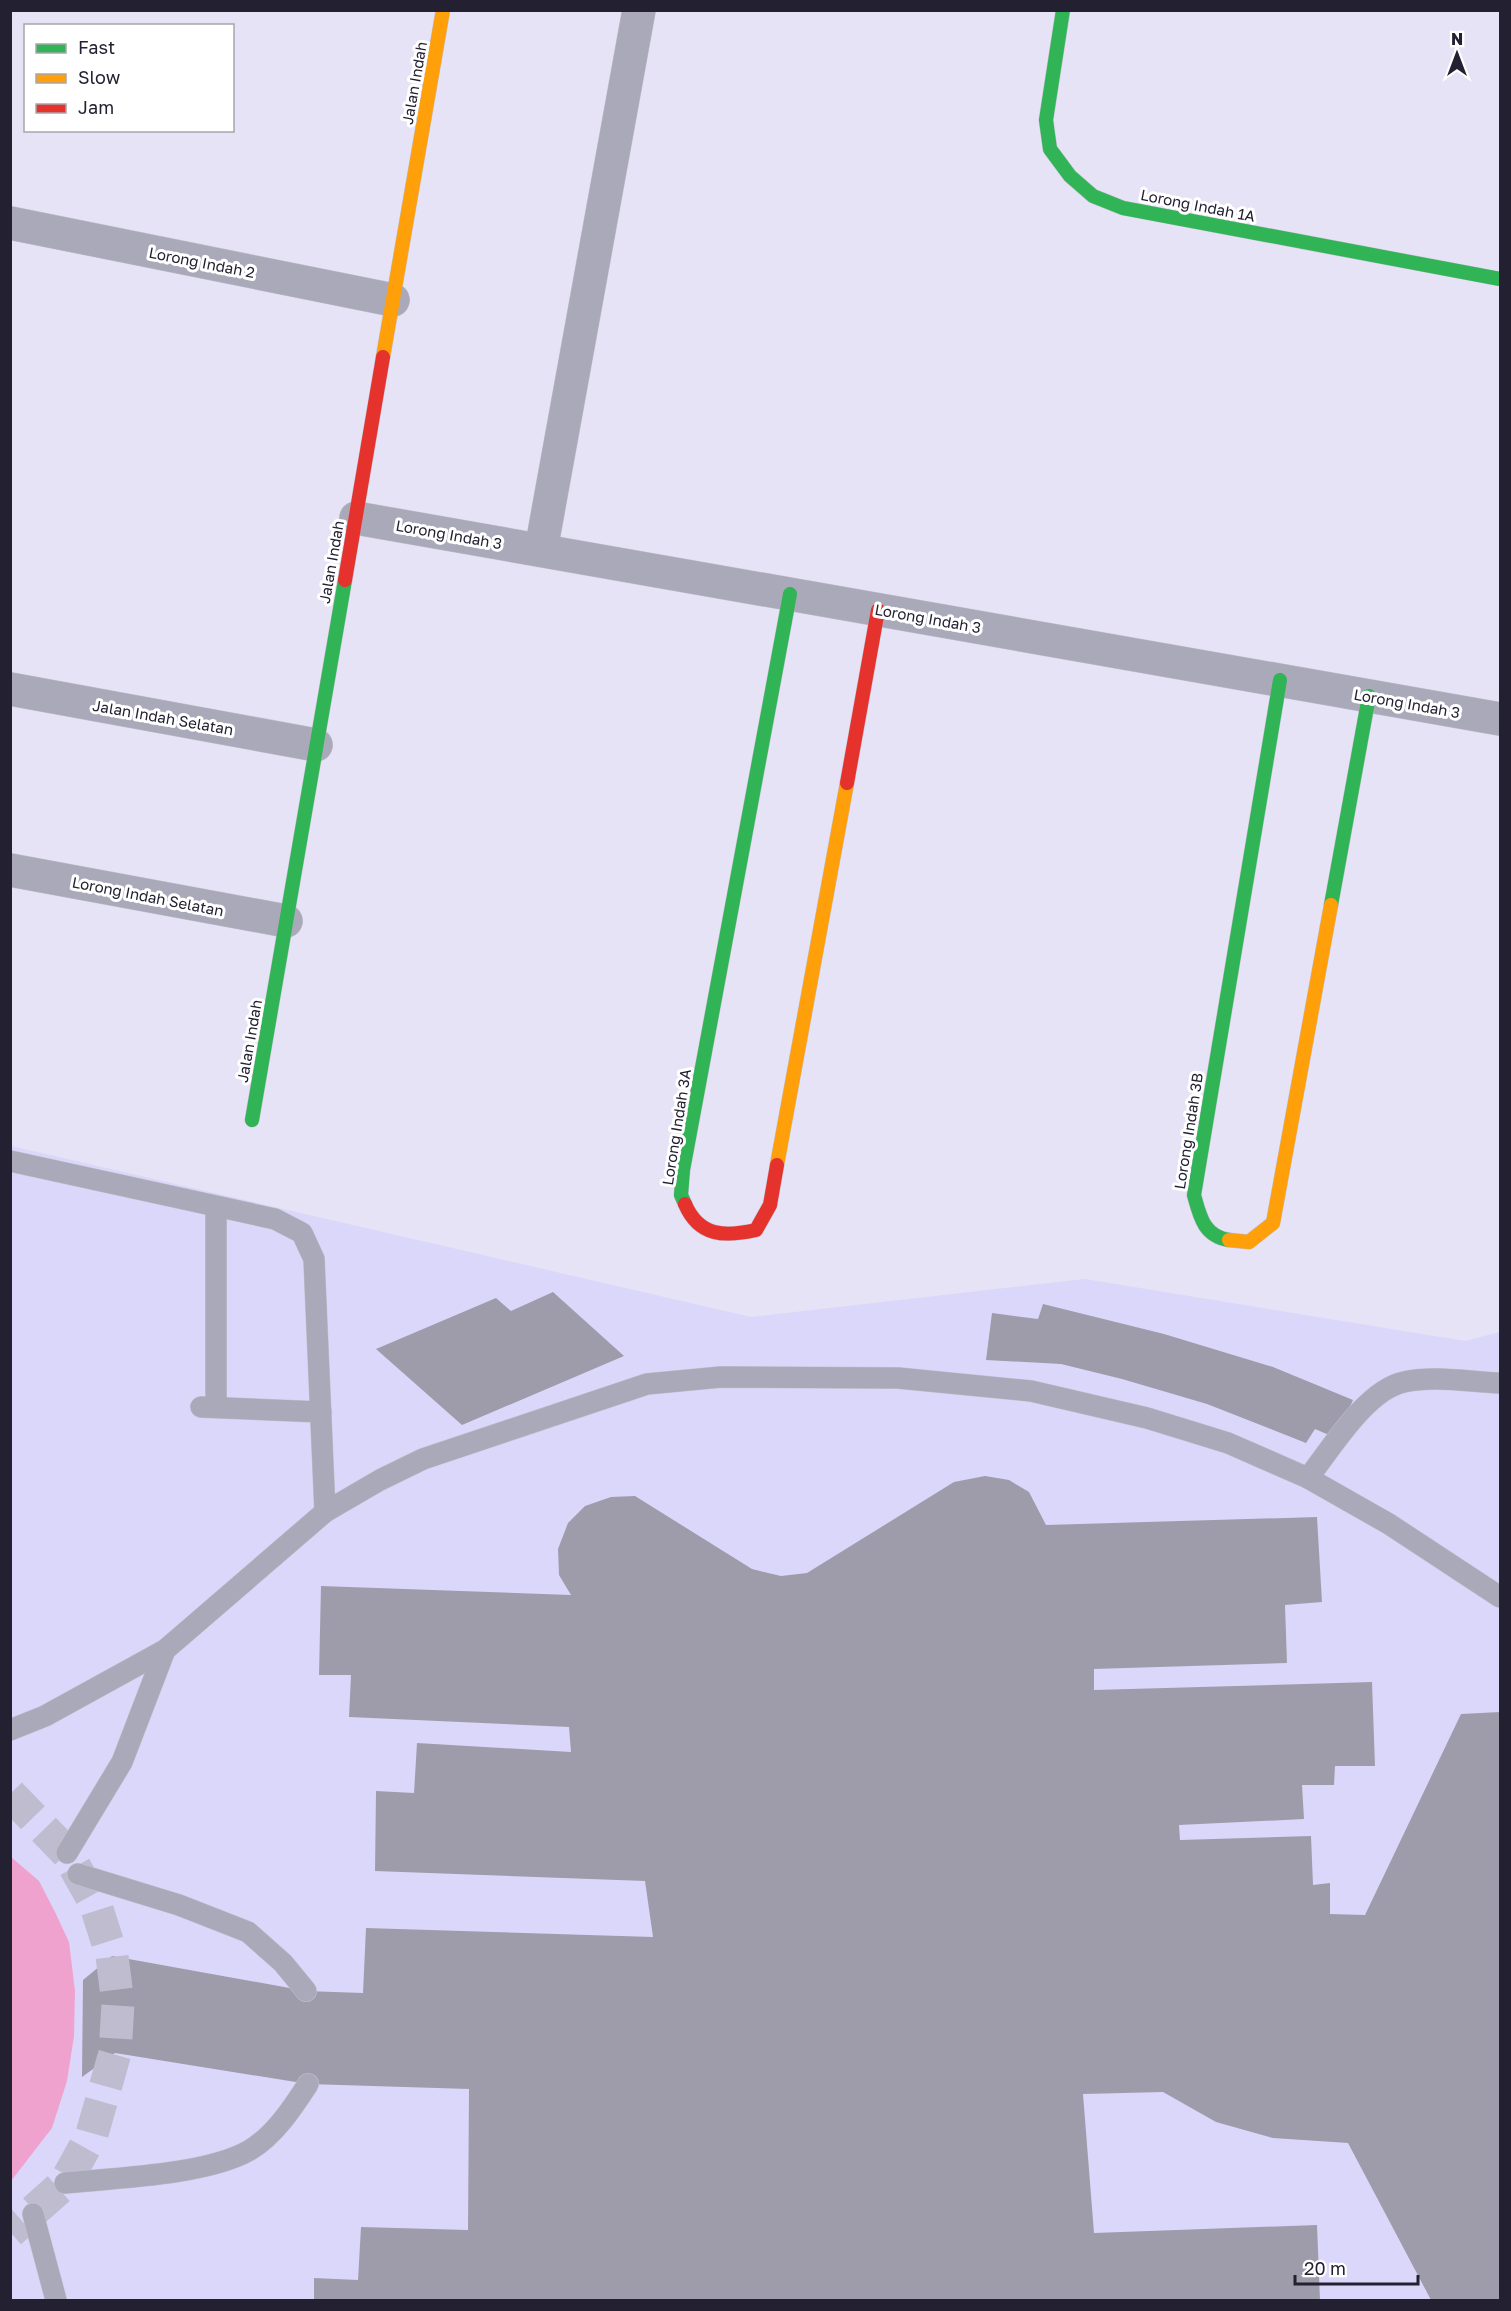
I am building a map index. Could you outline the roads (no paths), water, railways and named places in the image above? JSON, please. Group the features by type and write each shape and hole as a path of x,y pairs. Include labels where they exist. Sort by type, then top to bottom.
{"street":[{"name":"Jalan Indah","path":"252,1120 443,10"},
{"path":"542,550 639,10"},
{"name":"Lorong Indah 1A","path":"1063,10 1046,120 1050,149 1070,176 1093,196 1123,208 1500,279"},
{"name":"Lorong Indah 2","path":"10,223 393,300"},
{"name":"Lorong Indah 3","path":"356,518 1500,719"},
{"name":"Lorong Indah 3A","path":"790,594 681,1195 691,1219 707,1230 730,1236 756,1230 770,1205 878,609"},
{"name":"Lorong Indah 3B","path":"1280,680 1194,1195 1202,1226 1221,1240 1250,1242 1273,1223 1369,696"},
{"name":"Jalan Indah Selatan","path":"10,689 316,745"},
{"name":"Lorong Indah Selatan","path":"10,870 286,921"}],"lane":[{"path":"10,1161 216,1208 275,1219 302,1233 314,1259 325,1512"},
{"path":"216,1208 208,1407 321,1412"},
{"path":"10,1730 45,1716 165,1650 325,1512 423,1459 647,1384 721,1377 897,1378 1031,1391 1147,1418 1228,1443 1308,1478 1389,1524 1500,1597"},
{"path":"1308,1478 1370,1401 1385,1389 1404,1382 1431,1380 1500,1383"},
{"path":"68,1854 122,1762 165,1650"},
{"path":"78,1874 178,1905 248,1932 283,1963 306,1990"},
{"path":"65,2183 159,2174 212,2163 251,2150 288,2115 308,2084"},
{"path":"33,2214 56,2301"}],"tunnel":[{"path":"10,1794 67,1853 95,1903 112,1956 118,2004 115,2053 92,2134 65,2183 10,2232"}]}
